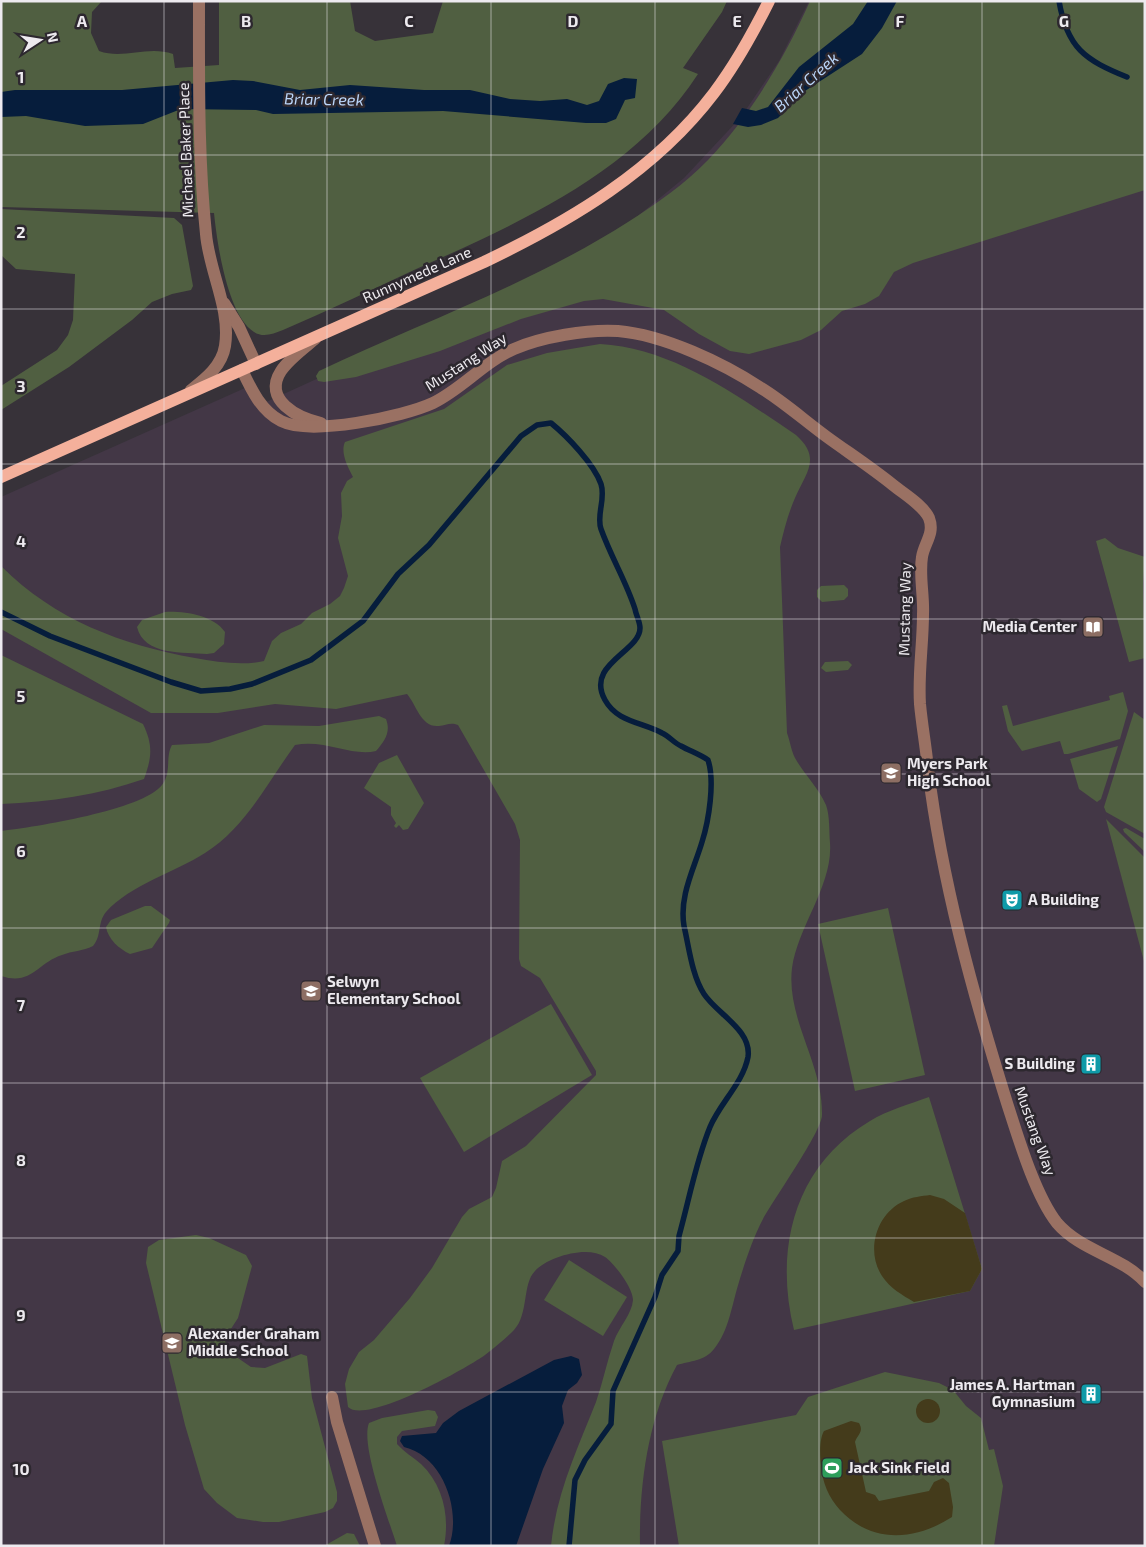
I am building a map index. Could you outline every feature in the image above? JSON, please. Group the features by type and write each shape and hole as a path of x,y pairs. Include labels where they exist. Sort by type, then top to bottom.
{"main road":[{"name":"Runnymede Lane","path":"1,477 316,338 516,247 569,218 611,191 671,140 713,94 740,54 769,1"}],"street":[{"name":"Michael Baker Place","path":"198,1 201,148 206,237 209,259 220,296"},
{"path":"220,296 239,327 256,364"},
{"path":"179,398 204,380 221,360 226,340 220,296"},
{"name":"Mustang Way","path":"242,370 256,398 279,420 303,427 330,425 371,421 405,414 434,403 499,356 525,344 600,330 651,338 702,357 759,386 892,484 924,512 929,519 930,536 922,560 923,612 920,682 922,727 940,851 991,1052 1026,1156 1047,1208 1055,1220 1080,1242 1130,1269 1145,1282"},
{"path":"316,338 282,370 277,381 277,392 281,402 293,413 308,420 330,425"},
{"path":"332,1397 375,1546"}],"shaded area":[{"path":"809,1 1145,1 1145,1546 1,1546 1,497 254,384 264,403 498,296 591,248 633,220 684,178 741,117 779,61"}],"green space":[{"path":"1,1 102,1 92,12 91,33 99,51 117,54 154,51 173,54 175,68 219,65 219,1 350,1 355,31 375,41 433,33 443,1 727,1 722,12 683,68 698,74 672,109 641,140 607,167 571,192 493,234 299,323 276,333 264,335 257,334 245,323 230,295 221,259 214,213 1,207"},
{"path":"810,1 1145,1 1145,190 913,263 894,272 879,296 865,304 842,311 821,330 801,340 749,354 730,351 699,334 664,310 603,299 584,301 521,319 440,351 356,377 324,382 318,381 316,376 319,371 553,265 628,222 670,193 708,160 724,143 753,105 790,43"},
{"path":"1,209 174,218 182,225 193,286 191,290 172,294 152,302 132,320 69,367 1,410 1,386 57,350 68,335 73,320 75,274 16,269 1,255"},
{"path":"600,344 627,347 653,354 704,376 796,435 804,443 808,451 810,458 807,473 790,510 780,547 787,733 795,758 826,805 829,824 830,843 826,874 795,952 792,968 794,1005 817,1077 822,1115 820,1123 806,1150 759,1226 744,1266 727,1326 719,1342 706,1356 677,1365 667,1385 652,1429 647,1452 641,1499 640,1546 551,1546 562,1490 596,1402 614,1341 632,1305 632,1295 627,1283 609,1260 597,1254 578,1252 558,1257 541,1266 535,1271 528,1283 522,1316 514,1330 485,1355 417,1393 395,1402 358,1410 348,1407 345,1384 349,1369 359,1352 374,1340 410,1298 432,1268 462,1217 469,1209 492,1197 502,1161 526,1146 596,1075 596,1071 540,978 521,966 519,959 520,840 515,824 458,725 433,726 428,723 423,719 407,694 336,709 275,704 218,713 151,713 1,629 1,566 44,601 91,627 116,637 168,653 212,661 238,663 264,661 272,641 281,633 301,624 312,613 330,604 340,596 344,588 348,576 338,538 342,516 341,493 347,481 353,477 343,451 345,442 444,409 507,365 547,353"},
{"path":"1105,538 1118,548 1145,557 1143,584 1145,658 1129,662 1096,541"},
{"path":"844,585 848,589 848,596 844,600 822,602 817,597 817,590 821,586"},
{"path":"165,612 189,613 206,618 220,626 225,632 224,644 214,653 207,654 166,651 156,648 141,636 137,627 142,620"},
{"path":"1,655 143,724 150,745 149,764 144,779 127,785 74,797 38,802 1,804"},
{"path":"848,661 852,665 848,670 826,672 821,668 825,662"},
{"path":"1123,692 1128,711 1120,739 1068,754 1064,754 1060,741 1022,751 1008,731 1002,706 1007,705 1013,726 1110,700 1109,696"},
{"path":"1134,712 1145,720 1145,834 1106,812 1104,807"},
{"path":"379,716 386,719 388,728 384,740 376,751 357,752 317,744 295,745 255,804 232,830 205,853 140,886 116,902 103,916 98,938 93,946 53,959 27,976 11,978 1,976 1,831 87,816 134,802 151,794 165,780 172,745 209,743 264,725 319,726"},
{"path":"1118,746 1101,799 1097,802 1079,789 1070,759"},
{"path":"397,755 424,803 408,829 403,830 399,825 396,828 394,826 396,823 391,815 391,807 364,788 379,763"},
{"path":"1106,819 1145,858 1145,965"},
{"path":"1126,828 1145,839 1145,852 1124,832 1123,829"},
{"path":"145,906 151,906 170,920 152,948 130,954 115,943 109,936 106,927 111,920"},
{"path":"888,908 925,1075 855,1091 818,924"},
{"path":"551,1004 592,1075 464,1152 420,1078"},
{"path":"929,1097 982,1269 970,1291 794,1330 788,1300 789,1240 796,1212 807,1186 823,1161 844,1140 870,1121"},
{"path":"196,1235 209,1238 246,1255 252,1266 238,1318 225,1338 226,1346 235,1356 251,1367 265,1368 301,1354 307,1356 312,1398 337,1492 337,1501 333,1508 325,1512 279,1522 263,1522 237,1518 217,1503 204,1489 185,1425 146,1263 148,1247 159,1240"},
{"path":"569,1260 627,1297 603,1336 544,1300"},
{"name":"Jack Sink Field","path":"885,1372 939,1383 953,1390 966,1406 981,1418 989,1450 994,1449 1003,1486 994,1546 679,1546 662,1441 796,1415 808,1397"},
{"path":"428,1410 435,1411 438,1417 435,1426 402,1431 397,1437 397,1444 429,1472 440,1491 446,1523 444,1546 397,1546 382,1501 368,1448 367,1434 369,1423 382,1418"},
{"path":"347,1533 354,1534 360,1546 324,1546"}],"sand":[{"path":"930,1195 944,1199 965,1213 982,1269 970,1291 914,1302 892,1288 882,1276 874,1255 874,1244 876,1233 881,1223 895,1207 904,1201"},
{"path":"928,1399 933,1400 939,1406 939,1416 933,1422 928,1423 923,1422 917,1416 916,1411 917,1406 923,1400"},
{"path":"851,1421 859,1423 860,1426 861,1431 855,1442 866,1492 875,1495 879,1501 929,1491 934,1482 943,1478 949,1483 953,1507 952,1517 923,1531 894,1535 866,1529 852,1521 840,1510 829,1495 825,1484 821,1465 821,1443 824,1431"}],"water":[{"name":"Briar Creek","path":"868,1 897,1 882,28 862,54 805,91 778,118 761,125 748,127 733,124 742,108 756,111 768,107 799,67 853,24"},
{"name":"Briar Creek","path":"624,78 637,79 635,98 625,100 616,119 606,123 443,111 273,114 256,110 181,109 143,124 85,126 26,116 1,117 1,92 15,90 122,90 233,80 253,81 300,90 350,85 424,90 470,90 510,99 540,101 567,99 587,105 599,101 608,84"},
{"path":"571,1356 579,1359 582,1375 577,1383 568,1390 562,1406 564,1423 543,1469 516,1546 449,1546 453,1517 446,1487 439,1473 429,1461 418,1452 404,1447 400,1441 402,1436 436,1433 443,1423 459,1411 554,1360"}],"waterway":[{"path":"1059,1 1067,30 1080,50 1100,65 1127,77"},
{"path":"1,612 50,636 171,682 201,691 230,689 252,684 311,660 363,621 398,574 429,545 521,436 537,425 551,423 565,435 586,459 597,476 602,490 601,529 631,599 640,628 638,637 607,668 602,677 601,688 605,700 616,713 630,721 665,734 678,745 708,760 711,779 709,812 702,842 685,893 684,926 700,987 710,1001 739,1030 748,1047 748,1057 741,1076 714,1118 705,1140 679,1236 678,1251 662,1275 655,1297 613,1391 611,1424 585,1460 575,1480 569,1546"}],"place":[{"name":"Media Center","path":"1093,627"},
{"name":"Myers Park High School","path":"891,773"},
{"name":"A Building","path":"1012,900"},
{"name":"Selwyn Elementary School","path":"311,991"},
{"name":"S Building","path":"1091,1064"},
{"name":"Alexander Graham Middle School","path":"172,1343"},
{"name":"James A. Hartman Gymnasium","path":"1091,1394"},
{"name":"Jack Sink Field","path":"832,1468"}]}
